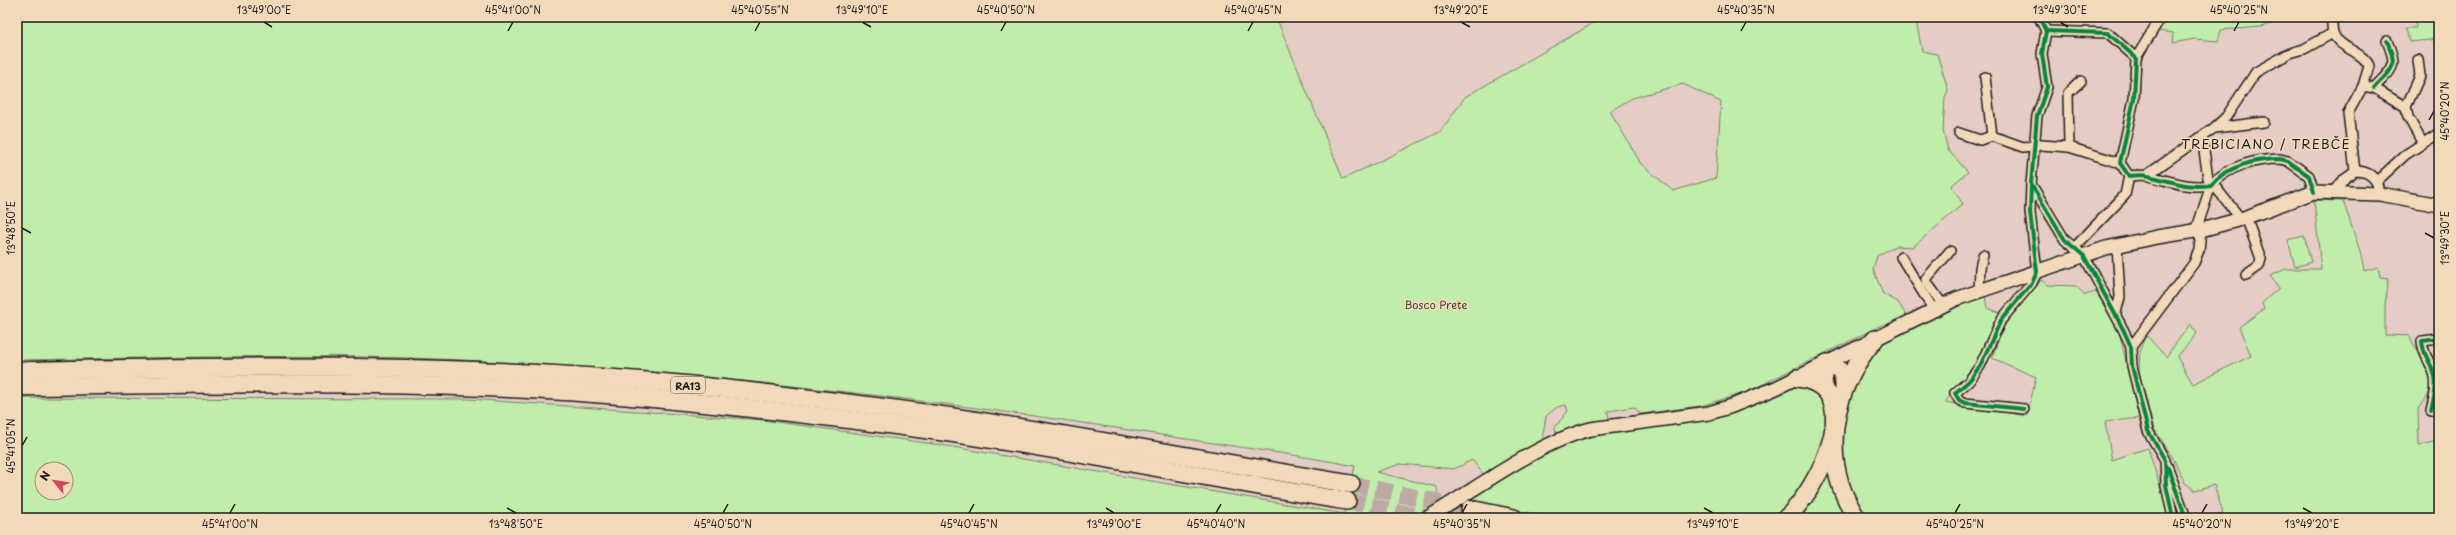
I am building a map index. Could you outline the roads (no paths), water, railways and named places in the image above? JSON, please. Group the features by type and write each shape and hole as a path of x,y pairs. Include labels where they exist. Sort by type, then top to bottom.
{"highway":[{"path":"1786,518 1801,503 1821,472 1830,446 1844,386 1863,353 1876,339"},
{"path":"1844,386 1841,372 1834,365 1827,363 1823,381 1824,390 1832,407 1838,473 1845,496 1857,518"},
{"name":"RA13","path":"17,371 106,369 430,369 552,375 688,385 937,414 1351,484"},
{"path":"1797,378 1814,382 1824,390"},
{"name":"RA13","path":"17,388 335,385 427,386 551,391 687,402 936,431 1347,501"},
{"path":"1470,510 1514,518"}],"main road":[{"path":"1427,518 1548,446 1582,431 1720,410 1755,398 1938,307 1979,291 2037,272 2079,252 2199,230 2244,218 2314,192 2335,191 2380,194 2439,204"}],"street":[{"path":"2024,409 1965,403 1958,400 1955,393 1969,381 1980,366 2001,320 2032,283 2037,272 2030,212 2033,146 2037,116 2047,87 2042,54 2046,31 2039,17"},
{"path":"2120,163 2134,99 2136,58 2161,17"},
{"path":"2331,17 2333,33 2339,40 2367,61 2368,73 2364,86 2348,113 2355,171"},
{"path":"2046,31 2108,33 2136,58"},
{"path":"2147,175 2202,137 2226,117 2256,72 2290,53 2304,49 2333,33"},
{"path":"2374,88 2390,72 2393,65 2394,60 2387,41"},
{"path":"2418,60 2420,76 2406,107 2408,116 2422,142"},
{"path":"1985,77 1992,136"},
{"path":"2069,147 2068,93 2081,81"},
{"path":"2364,86 2374,88 2406,107"},
{"path":"2214,128 2264,122"},
{"path":"1959,133 1980,140 1992,136 2023,147 2041,145 2069,147 2120,163 2129,176 2128,185 2122,198 2079,252"},
{"path":"2377,181 2422,142 2439,133"},
{"path":"2202,137 2205,149 2205,166 2211,185 2244,218 2261,260 2259,266 2246,275"},
{"path":"2131,347 2194,263 2199,250 2200,213 2211,185 2219,175 2236,167 2280,159 2309,176 2314,192"},
{"path":"2335,191 2345,178 2355,171 2366,171 2377,181 2380,194"},
{"path":"2129,176 2147,175 2186,186 2211,185"},
{"path":"2031,184 2059,231 2079,252 2116,313 2131,347 2134,373 2148,431 2165,460 2186,518"},
{"path":"2116,313 2120,297 2117,245"},
{"path":"1938,307 1926,279 1950,251"},
{"path":"1979,291 1980,268 1983,255"},
{"path":"1901,257 1938,307"},
{"path":"2431,410 2436,392 2434,372 2423,351 2422,341 2439,339"},
{"path":"2165,460 2166,485 2173,518"}],"tunnel":[{"path":"1351,484 1470,509"},
{"path":"1347,501 1425,518"}],"district":[{"name":"TREBICIANO / TREBČE","path":"2266,143"}],"park label":[{"name":"Bosco Prete","path":"1436,304"}]}
